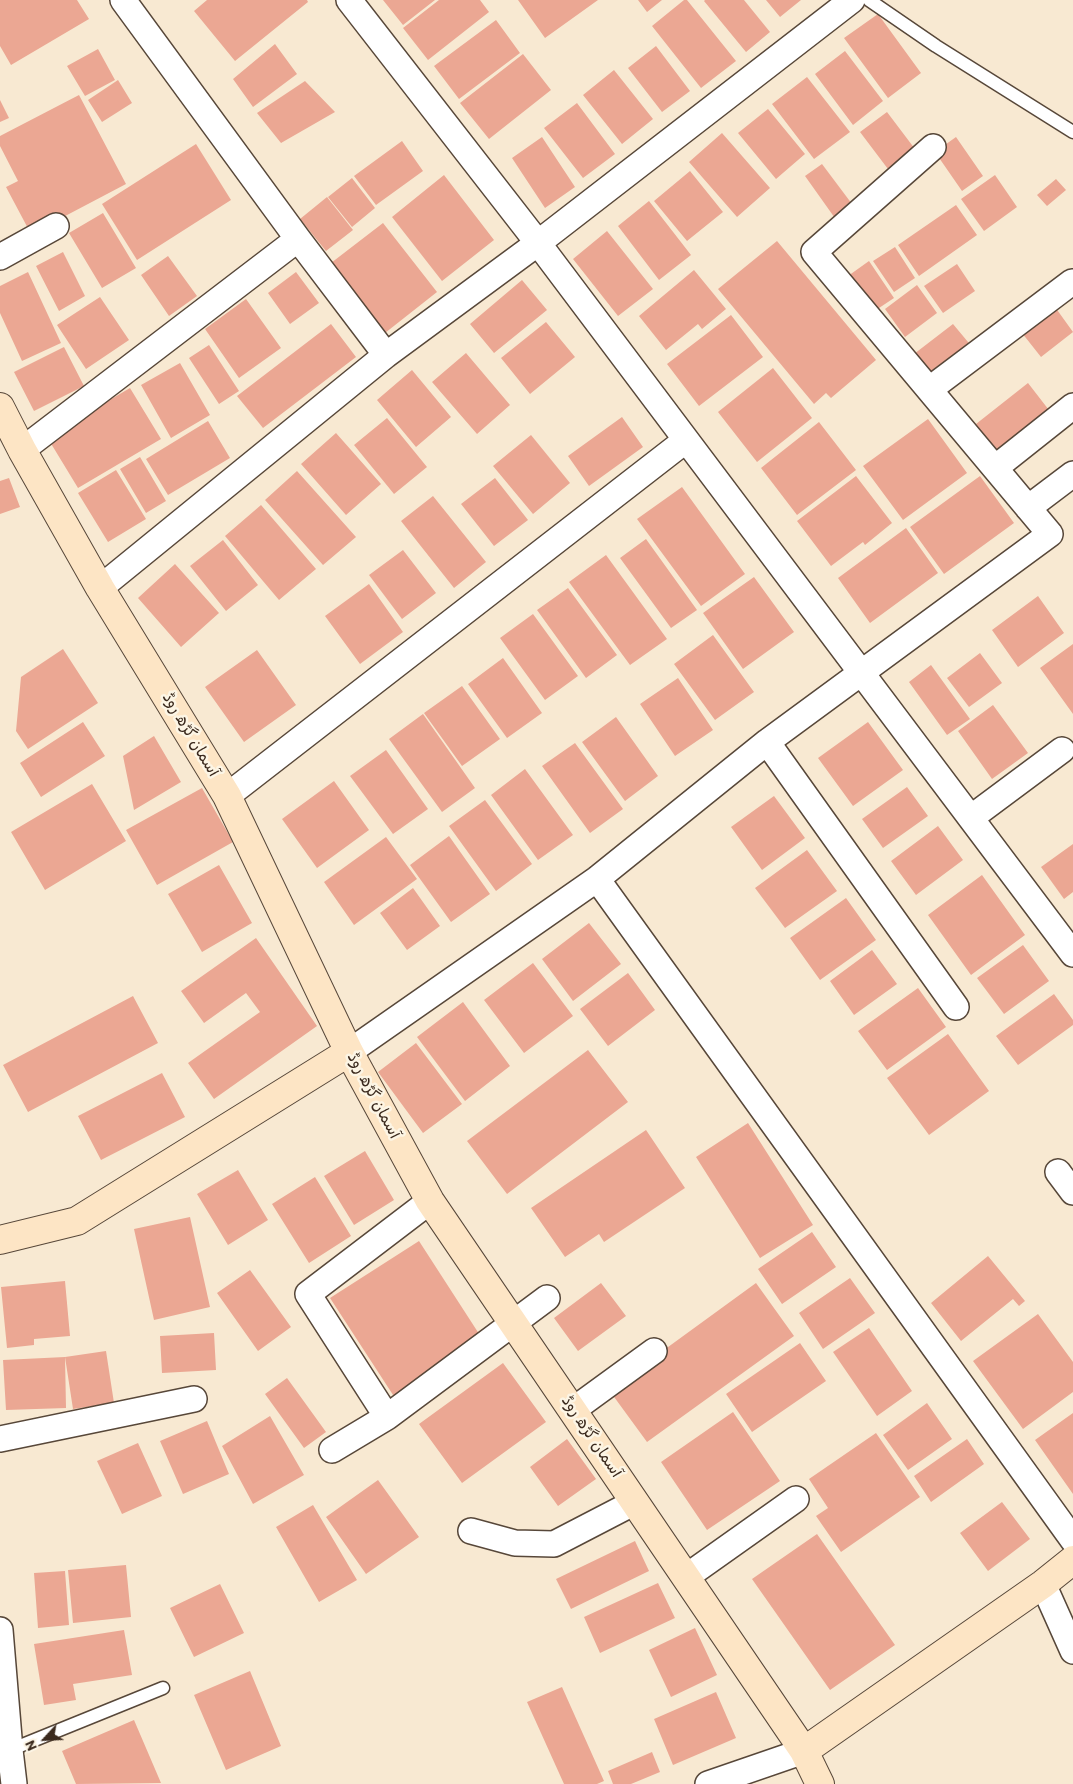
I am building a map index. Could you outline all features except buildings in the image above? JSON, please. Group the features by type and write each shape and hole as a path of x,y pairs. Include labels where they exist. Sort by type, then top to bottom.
{"street":[{"path":"123,0 298,239 386,355"},
{"path":"349,0 538,243 1073,954"},
{"path":"100,588 386,355 538,243 852,0"},
{"path":"0,1240 77,1221 349,1052 597,878 767,742 1050,534 814,252 933,147"},
{"path":"0,257 56,226"},
{"path":"22,450 298,239"},
{"path":"930,389 1072,282"},
{"path":"995,468 1073,406"},
{"name":"آسمان گڑھ روڈ","path":"0,407 22,450 100,588 227,796 349,1052 430,1201 804,1750 820,1784"},
{"path":"227,796 686,440"},
{"path":"1028,508 1073,474"},
{"path":"767,742 956,1007"},
{"path":"972,818 1062,750"},
{"path":"597,878 1073,1540"},
{"path":"1058,1172 1073,1192"},
{"path":"387,1417 308,1294 430,1201"},
{"path":"332,1450 387,1417 547,1298"},
{"path":"573,1410 654,1351"},
{"path":"0,1438 194,1399"},
{"path":"686,1577 796,1499"},
{"path":"471,1531 515,1543 554,1544 635,1502"},
{"path":"708,1784 804,1750 1043,1584 1073,1560"},
{"path":"1043,1584 1073,1650"},
{"path":"0,1630 14,1784"}],"lane":[{"path":"868,0 936,46 1073,132"},
{"path":"10,1750 163,1688"}]}
